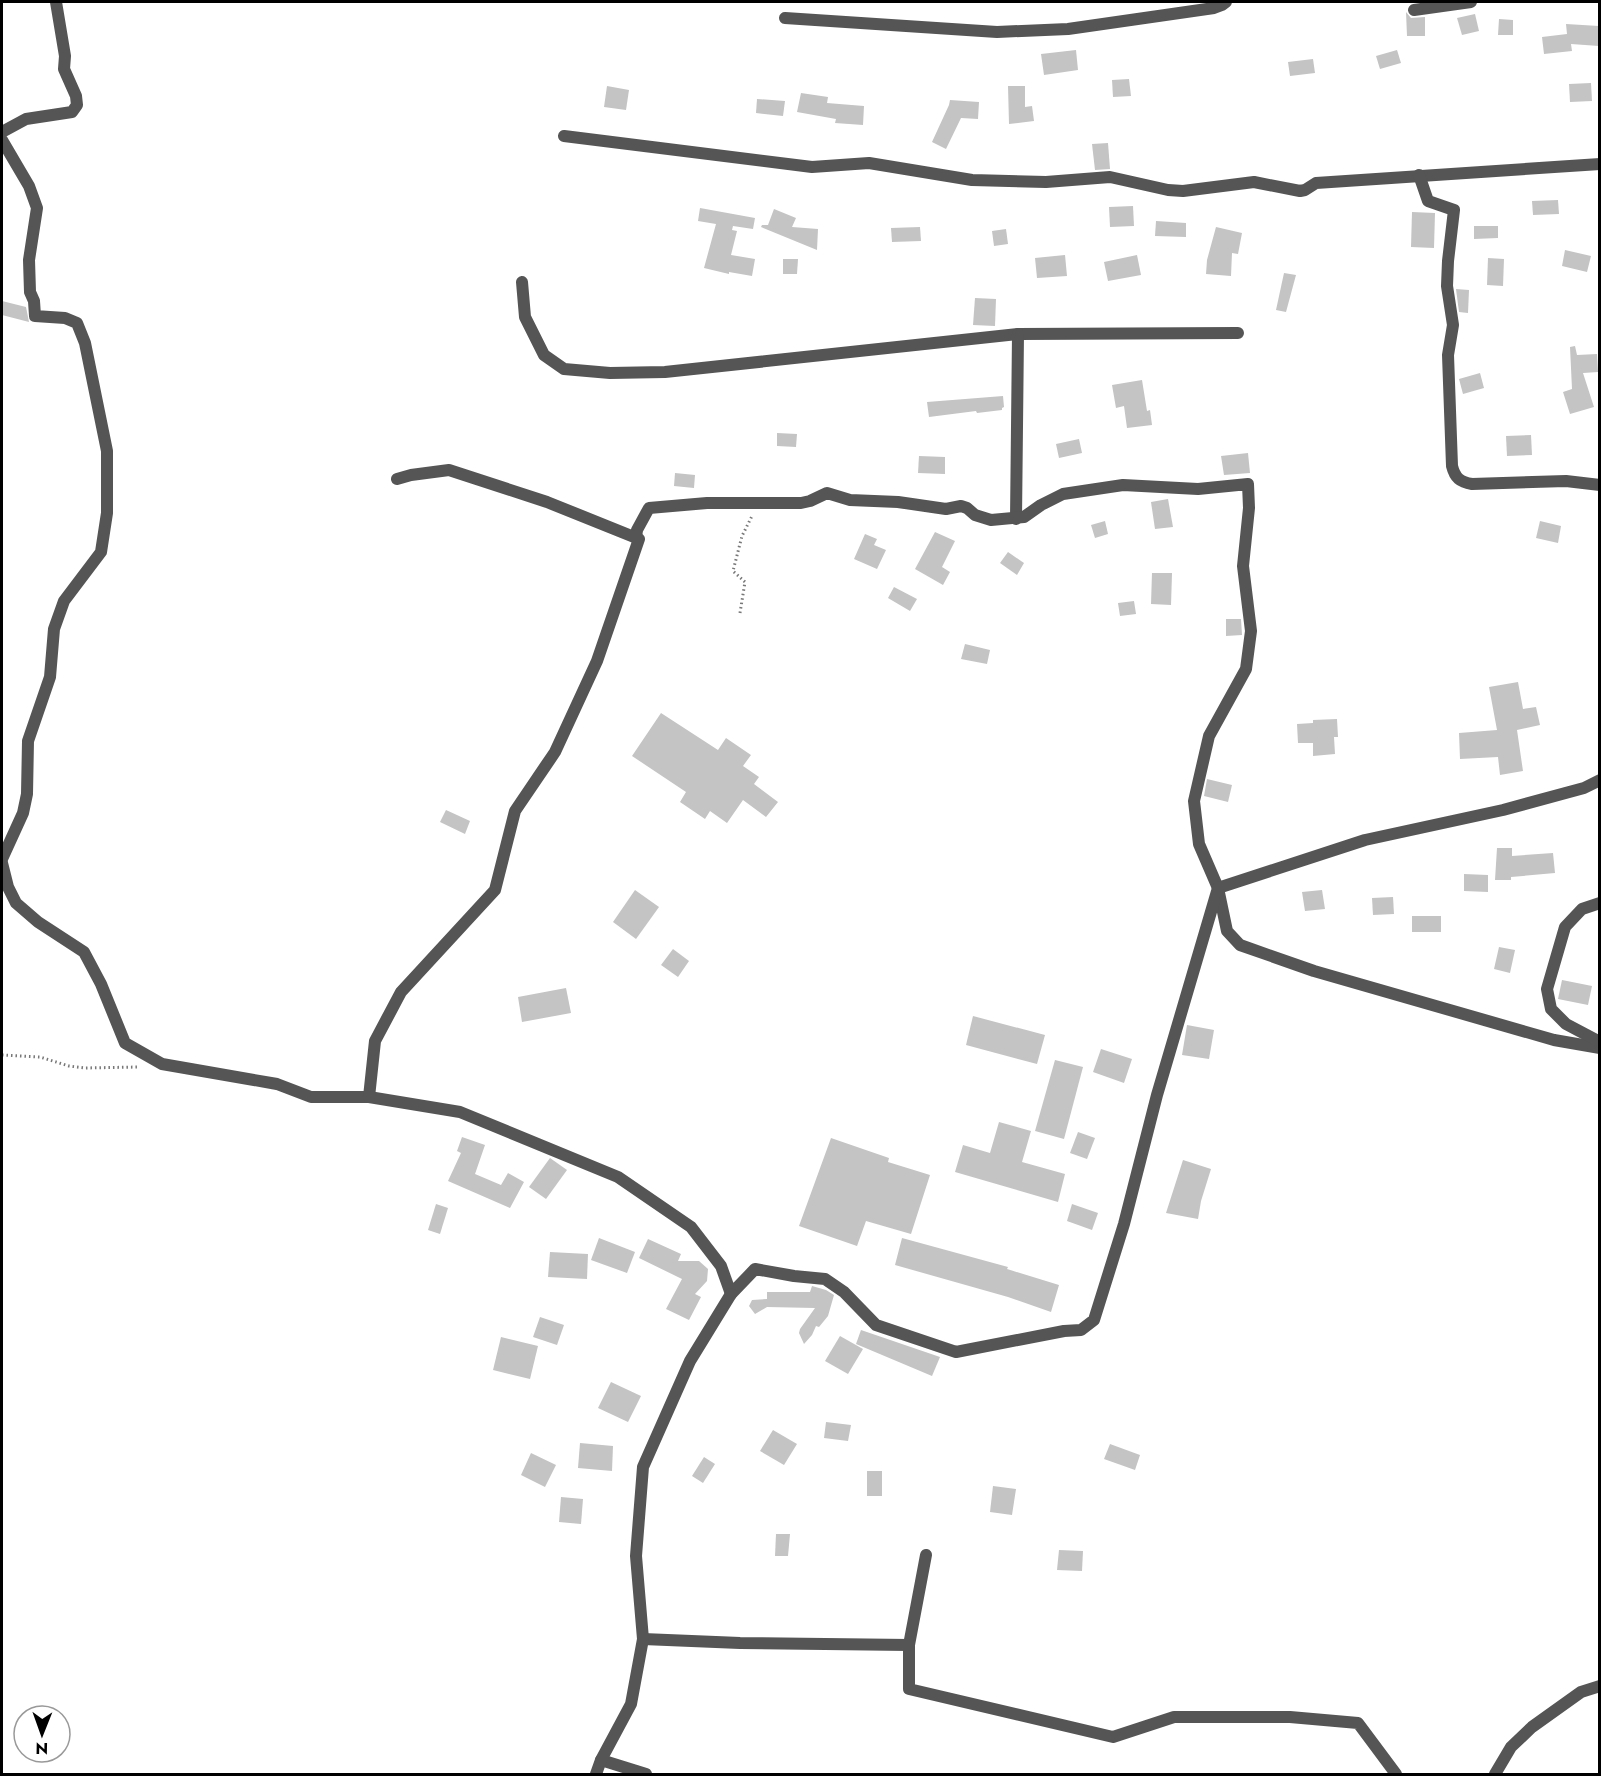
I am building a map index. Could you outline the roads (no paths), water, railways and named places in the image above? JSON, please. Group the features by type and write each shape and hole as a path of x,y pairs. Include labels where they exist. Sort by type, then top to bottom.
{"street":[{"path":"2,132 26,119 72,112 77,105 76,96 64,69 65,56 56,2"},
{"path":"785,18 997,32 1068,29 1214,8 1226,2"},
{"path":"1414,10 1471,2"},
{"path":"564,136 812,167 869,163 972,180 1046,182 1110,177 1168,190 1183,191 1254,182 1300,191 1316,183 1599,164"},
{"path":"2,140 29,186 37,208 29,260 30,292 34,301 35,315 65,318 77,323 85,343 108,451 108,513 101,552 64,601 54,629 50,676 28,741 27,794 23,813 2,861 8,887 16,903 38,922 84,952 101,984 125,1043 162,1064 277,1084 311,1097 369,1097 460,1112 618,1177 691,1227 721,1266 731,1294"},
{"path":"1419,175 1428,201 1454,210 1447,286 1453,325 1448,355 1454,475 1461,482 1472,484 1566,481 1599,485"},
{"path":"522,282 525,317 543,355 564,369 610,373 665,372 1018,334 1238,333"},
{"path":"1016,519 1018,334"},
{"path":"397,479 449,470 548,502 636,538"},
{"path":"369,1097 375,1041 401,992 495,890 515,811 555,752 597,661 639,539 636,538 637,530 649,508 707,503 806,502 827,493 850,500 898,502 946,510 961,506 983,519 1016,519 1030,514 1041,505 1063,494 1123,485 1198,489 1248,484 1249,508 1243,566 1251,631 1246,669 1209,736 1194,801 1199,844 1218,888 1227,931 1240,945 1314,971 1554,1040 1599,1048"},
{"path":"1218,888 1365,840 1503,810 1584,788 1599,780"},
{"path":"596,1774 631,1704 643,1639 636,1556 643,1467 690,1361 731,1294 755,1269 825,1279 844,1292 876,1324 956,1352 1064,1331 1082,1330 1094,1320 1124,1224 1152,1112 1218,888"},
{"path":"1599,903 1582,909 1566,927 1547,989 1551,1009 1566,1024 1599,1042"},
{"path":"926,1555 909,1645 909,1689 1113,1737 1174,1717 1290,1717 1358,1723 1396,1774"},
{"path":"643,1639 740,1643 909,1645"},
{"path":"1495,1774 1511,1747 1532,1728 1581,1692 1599,1686"},
{"path":"601,1760 646,1774"}]}
